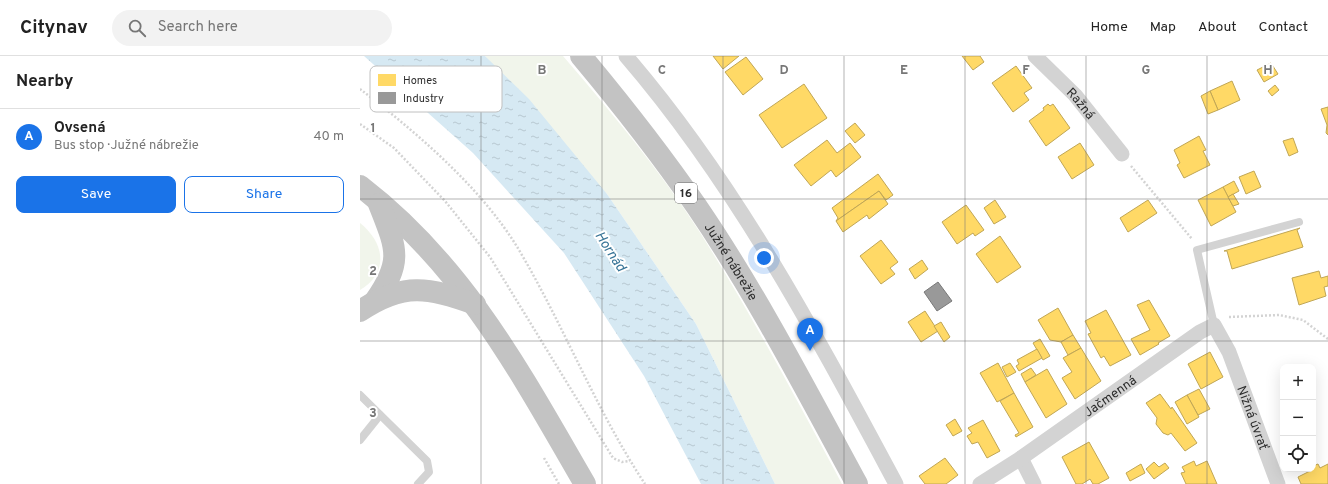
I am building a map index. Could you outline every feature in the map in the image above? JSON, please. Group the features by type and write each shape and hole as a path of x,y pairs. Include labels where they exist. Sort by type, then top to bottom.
{"highway":[{"name":"Južné nábrežie","path":"581,56 657,151 697,208 778,339 857,484"},
{"path":"360,186 424,244 476,305 528,386 585,484"},
{"path":"367,306 388,282 395,259 390,231 377,200"},
{"path":"367,306 397,293 414,290 428,290 446,293 476,305"}],"street":[{"path":"626,56 688,134 736,204 785,281 896,484"},
{"name":"Ražná","path":"1035,56 1074,95 1122,154"},
{"name":"Nižná úvrať","path":"1214,325 1229,352 1278,484"},
{"name":"Jačmenná","path":"980,484 1021,458 1200,332 1214,325"},
{"path":"1021,458 1034,484"}],"lane":[{"path":"1214,325 1197,250 1299,222"},
{"path":"360,395 427,461 429,472 418,484"},
{"path":"360,440 380,414"}],"path":[{"path":"360,88 370,96"},
{"path":"390,112 452,167 501,225 518,249 630,461 645,484"},
{"path":"360,124 394,148 450,207 490,257 613,458 622,462 630,461"},
{"path":"1122,154 1191,238 1197,250"},
{"path":"1214,325 1224,318 1234,316 1279,315 1303,320 1328,339"},
{"path":"541,451 559,484"}],"shaded area":[{"path":"485,56 563,56 599,98 668,185 699,231 755,325 842,484 775,484 696,324 607,194 502,75 502,66 494,66"},
{"path":"360,223 374,239 380,257 380,266 370,283 360,290"}],"water":[{"path":"364,56 485,56 495,66 375,66"},
{"name":"Hornád","path":"502,73 529,99 607,194 696,324 775,484 701,484 644,376 564,253 473,153 427,112 502,112"}],"building: Homes":[{"path":"713,56 739,56 723,69"},
{"path":"962,56 980,56 984,62 973,70"},
{"path":"746,57 763,79 743,95 725,72"},
{"path":"1271,63 1278,74 1264,82 1257,70"},
{"path":"1016,66 1032,88 1024,93 1029,100 1013,112 992,83"},
{"path":"1232,81 1240,100 1218,110 1210,91"},
{"path":"804,84 827,118 782,148 759,115"},
{"path":"1275,85 1279,90 1272,96 1268,91"},
{"path":"1210,91 1218,110 1208,114 1201,96"},
{"path":"1048,104 1050,106 1053,104 1070,128 1046,146 1029,121 1044,110 1043,108"},
{"path":"1328,107 1328,135 1326,133 1327,125 1321,109"},
{"path":"855,123 865,135 855,143 845,131"},
{"path":"1199,136 1206,150 1203,151 1210,165 1184,178 1177,165 1180,163 1174,150"},
{"path":"1293,138 1298,152 1289,156 1283,141"},
{"path":"827,140 837,153 850,143 861,157 836,177 831,170 811,186 794,165"},
{"path":"1080,143 1094,165 1072,179 1058,157"},
{"path":"1254,171 1261,187 1246,194 1239,177"},
{"path":"878,174 893,195 886,200 879,191 836,221 838,218 832,208"},
{"path":"1234,181 1239,191 1228,197 1223,187"},
{"path":"1223,187 1236,212 1211,226 1198,200"},
{"path":"879,191 888,204 869,219 867,215 843,232 836,221"},
{"path":"1233,194 1239,204 1233,206 1228,197"},
{"path":"995,200 1006,217 994,224 984,208"},
{"path":"1148,200 1157,213 1128,232 1120,218"},
{"path":"966,205 984,230 975,236 973,233 957,244 942,222"},
{"path":"1300,228 1297,230 1303,247 1232,269 1227,251 1224,251"},
{"path":"1000,236 1021,267 997,283 976,254"},
{"path":"881,240 898,262 890,268 895,274 881,284 860,256"},
{"path":"922,260 928,269 915,279 909,269"},
{"path":"1319,271 1321,278 1328,276 1328,286 1324,287 1326,296 1299,305 1292,278"},
{"path":"1149,300 1170,336 1140,355 1131,339 1150,330 1137,305"},
{"path":"1058,308 1073,335 1061,342 1050,340 1038,320"},
{"path":"1106,310 1131,355 1110,366 1104,356 1101,358 1088,334 1091,333 1085,321"},
{"path":"925,311 938,331 921,342 908,322"},
{"path":"941,322 950,337 944,342 934,326"},
{"path":"1073,335 1081,348 1068,355 1061,342"},
{"path":"1040,339 1050,356 1043,360 1033,343"},
{"path":"1081,348 1101,381 1075,399 1062,378 1072,372 1063,358"},
{"path":"1037,349 1042,358 1019,371 1016,366 1019,364 1017,360"},
{"path":"1210,352 1223,377 1201,389 1188,364"},
{"path":"998,363 1014,393 997,402 980,373"},
{"path":"1010,363 1016,372 1007,377 1002,367"},
{"path":"1031,368 1036,375 1025,382 1021,374"},
{"path":"1047,369 1067,404 1046,418 1025,382"},
{"path":"1199,389 1210,409 1198,415 1187,395"},
{"path":"1014,393 1033,427 1016,437 1015,435 1019,433 1000,401"},
{"path":"1160,394 1171,409 1172,407 1197,443 1185,451 1171,433 1168,435 1163,433 1156,424 1157,418 1146,403"},
{"path":"1187,395 1199,417 1187,424 1175,402"},
{"path":"955,419 962,431 953,436 946,425"},
{"path":"983,420 1000,451 987,458 978,442 972,444 967,436 972,433 968,428"},
{"path":"1089,442 1109,478 1098,484 1093,484 1090,479 1082,484 1076,484 1062,457"},
{"path":"945,458 958,475 946,484 925,484 919,476"},
{"path":"1194,461 1196,466 1207,461 1217,484 1186,484 1181,473 1185,472 1182,467"},
{"path":"1154,462 1159,467 1165,463 1169,468 1154,479 1146,469"},
{"path":"1141,464 1145,473 1130,481 1126,473"},
{"path":"1318,464 1320,468 1328,464 1328,484 1301,484 1298,477 1308,472 1316,472 1316,465"}],"building: Industry":[{"path":"938,282 952,301 937,311 924,292"}],"place":[{"name":"Ovsená","path":"810,351"}]}
